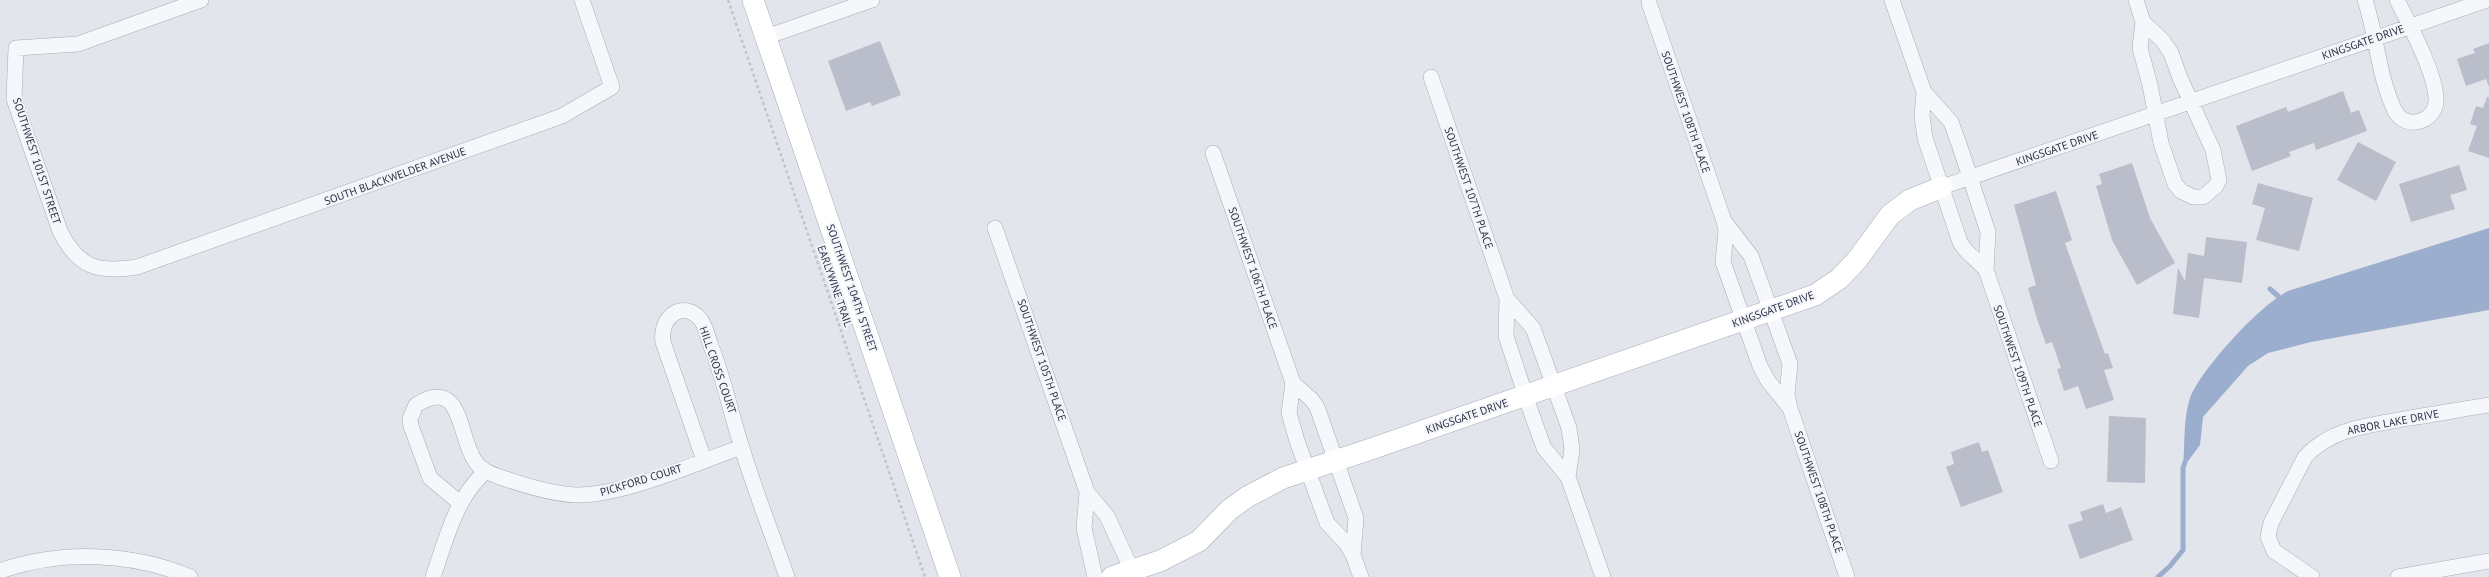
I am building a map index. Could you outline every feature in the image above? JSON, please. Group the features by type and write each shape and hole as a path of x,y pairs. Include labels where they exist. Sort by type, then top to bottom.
{"street":[{"name":"SOUTHWEST 101ST STREET","path":"86,264 71,251 60,231 14,99 16,48 78,44 201,0"},
{"name":"SOUTH BLACKWELDER AVENUE","path":"86,264 108,270 137,267 562,116 612,87 582,0"},
{"name":"SOUTHWEST 104TH STREET","path":"753,0 950,577"},
{"path":"766,37 872,0"},
{"name":"SOUTHWEST 109TH PLACE","path":"1892,0 1924,92 1951,122 1970,177 1988,232 1986,270 2051,461"},
{"path":"2136,0 2143,22 2140,48 2156,114 2161,143 2175,184 2187,196 2203,196 2216,186 2219,180 2218,168 2167,46 2143,22"},
{"path":"2365,0 2382,77 2396,112 2406,122 2420,122 2435,110 2436,97 2422,54 2397,0"},
{"name":"KINGSGATE DRIVE","path":"1126,575 1166,558 1199,541 1229,510 1246,497 1283,478 1526,396 1815,295 1827,288 1856,260 1890,215 1910,200 1970,177 2486,0"},
{"name":"SOUTHWEST 108TH PLACE","path":"1649,3 1724,221 1726,231 1723,262 1764,375 1790,408"},
{"name":"SOUTHWEST 107TH PLACE","path":"1431,77 1508,298 1532,328 1553,386 1571,440 1568,477"},
{"name":"SOUTHWEST 109TH PLACE","path":"1924,92 1922,116 1924,138 1963,248 1986,270"},
{"name":"SOUTHWEST 106TH PLACE","path":"1213,153 1293,383 1289,413 1327,523 1346,543 1353,555 1360,577"},
{"name":"SOUTHWEST 108TH PLACE","path":"1724,221 1751,256 1790,364 1787,394 1790,408 1847,577"},
{"name":"SOUTHWEST 105TH PLACE","path":"995,228 1088,492 1108,516 1126,575"},
{"name":"SOUTHWEST 107TH PLACE","path":"1508,298 1506,336 1526,396 1544,448 1568,477 1603,577"},
{"name":"HILL CROSS COURT","path":"704,460 661,333 664,322 670,315 677,312 691,313 701,321 717,360 742,447 787,577"},
{"name":"SOUTHWEST 106TH PLACE","path":"1293,383 1312,400 1317,407 1356,518 1353,555"},
{"path":"433,577 460,503 468,489 485,472 475,461 460,418 450,402 445,399 431,397 416,405 410,419 411,426 430,478 460,503"},
{"name":"ARBOR LAKE DRIVE","path":"2312,577 2274,551 2270,544 2268,530 2305,457 2322,441 2346,430 2489,405"},
{"name":"PICKFORD COURT","path":"485,472 515,483 577,495 617,489 742,447"},
{"name":"SOUTHWEST 105TH PLACE","path":"1088,492 1084,528 1095,577"},
{"path":"0,570 56,558 116,558 144,562 188,577"},
{"path":"2398,577 2489,561"}],"path":[{"name":"EARLYWINE TRAIL","path":"728,0 925,577"}],"water":[{"path":"2489,228 2489,310 2311,342 2268,353 2248,366 2203,417 2200,445 2183,468 2186,415 2190,398 2196,386 2218,355 2248,323 2276,298 2288,291"}],"building":[{"path":"880,41 901,95 872,106 870,102 846,111 828,61"},
{"path":"2489,43 2489,87 2486,79 2466,86 2457,59 2475,53 2473,49"},
{"path":"2343,91 2351,113 2359,110 2367,131 2316,150 2314,143 2289,152 2291,156 2252,171 2236,126 2286,107 2288,112"},
{"path":"2487,97 2489,97 2489,158 2468,151 2477,126 2470,124 2476,106 2483,108"},
{"path":"2358,142 2396,162 2376,201 2337,180"},
{"path":"2132,163 2150,218 2175,263 2137,285 2112,240 2096,186 2102,184 2099,174"},
{"path":"2459,165 2467,190 2450,195 2455,209 2411,222 2399,184"},
{"path":"2258,183 2313,198 2299,251 2256,240 2265,208 2252,204"},
{"path":"2056,191 2072,240 2065,243 2105,354 2108,353 2113,368 2104,370 2114,400 2086,409 2078,386 2064,391 2057,369 2061,368 2052,342 2046,344 2038,322 2028,288 2036,285 2014,205"},
{"path":"2206,237 2247,242 2242,283 2204,278 2199,318 2173,314 2178,268 2185,281 2188,253 2204,256"},
{"path":"2109,416 2146,418 2145,483 2107,482"},
{"path":"1979,442 1982,452 1988,450 2003,492 1961,507 1946,467 1954,464 1951,452"},
{"path":"2103,504 2106,513 2121,507 2133,540 2080,559 2068,525 2083,520 2080,512"}],"waterway":[{"path":"2270,289 2278,296"},
{"path":"2158,577 2170,566 2183,550 2183,468 2185,462"}]}
